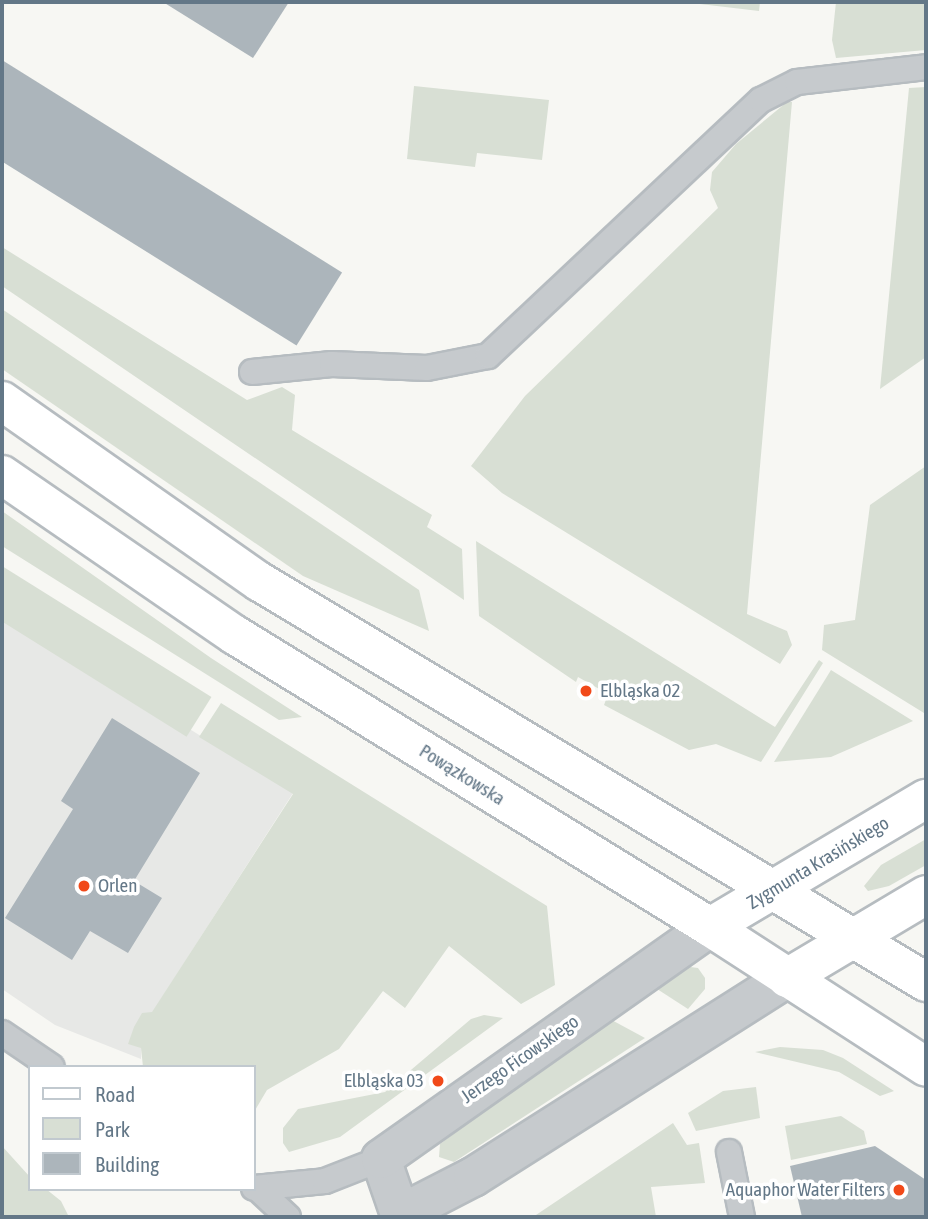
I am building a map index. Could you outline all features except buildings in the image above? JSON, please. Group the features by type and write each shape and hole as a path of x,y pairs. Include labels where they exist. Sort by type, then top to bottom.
{"main road":[{"path":"2,401 260,582 926,982"},
{"name":"Powązkowska","path":"2,475 235,635 710,927 926,1067"},
{"name":"Zygmunta Krasińskiego","path":"710,927 926,799"},
{"path":"787,978 926,895"}],"street":[{"name":"Jerzego Ficowskiego","path":"381,1158 710,927"},
{"path":"381,1158 400,1217 473,1177 787,978"}],"lane":[{"path":"252,372 332,364 427,368 488,356 761,100 797,82 926,67"},
{"path":"2,1032 49,1065"},
{"path":"729,1153 742,1217"},
{"path":"256,1189 325,1181 381,1158"},
{"path":"256,1189 288,1217"}],"shaded area":[{"path":"2,613 293,793 152,1013 142,1013 141,1059 55,1025 2,989"}],"green space":[{"path":"683,2 760,2 759,11"},
{"path":"836,2 925,2 926,50 836,58 832,40"},
{"path":"414,86 549,100 542,160 477,153 475,167 407,159"},
{"path":"926,87 926,357 880,389 909,88"},
{"path":"787,102 792,102 747,614 787,631 792,645 780,664 502,493 471,466 525,396 718,208 710,190 712,172 736,144"},
{"path":"2,247 247,400 282,387 295,395 292,430 432,515 427,527 462,549 464,600 2,286"},
{"path":"2,309 419,590 429,631 303,576 2,369"},
{"path":"926,466 924,713 822,650 824,625 855,620 870,505"},
{"path":"2,511 211,658 302,717 279,720 2,546"},
{"path":"476,541 775,727 819,660 823,663 761,762 716,744 689,750 604,705 608,694 578,677 576,682 479,616"},
{"path":"2,566 211,697 187,737 2,621"},
{"path":"831,670 913,721 831,757 774,762"},
{"path":"221,703 547,906 555,985 521,1004 449,946 405,1008 383,991 339,1049 267,1090 256,1109 256,1065 143,1065 141,1048 128,1044 134,1027 142,1013 152,1012 293,794 199,737"},
{"path":"926,839 926,865 889,886 868,891 864,886 881,865"},
{"path":"683,966 698,968 705,978 705,989 688,1009 654,987"},
{"path":"484,1015 503,1018 340,1137 289,1152 283,1143 283,1128 298,1109 385,1092 471,1019"},
{"path":"608,1018 645,1038 454,1162 439,1157 440,1144"},
{"path":"780,1047 823,1050 843,1058 894,1091 880,1096 839,1072 755,1052"},
{"path":"756,1087 760,1118 696,1131 688,1113 723,1091"},
{"path":"841,1116 864,1131 867,1144 791,1160 785,1126"},
{"path":"673,1123 687,1145 699,1143 705,1183 651,1187 656,1217 533,1217"},
{"path":"2,1146 28,1175 28,1191 48,1191 61,1201 69,1217 2,1217"}],"place":[{"name":"Elbląska 02","path":"586,691"},
{"name":"Orlen","path":"84,886"},
{"name":"Elbląska 03","path":"438,1081"},
{"name":"Aquaphor Water Filters","path":"899,1190"}]}
